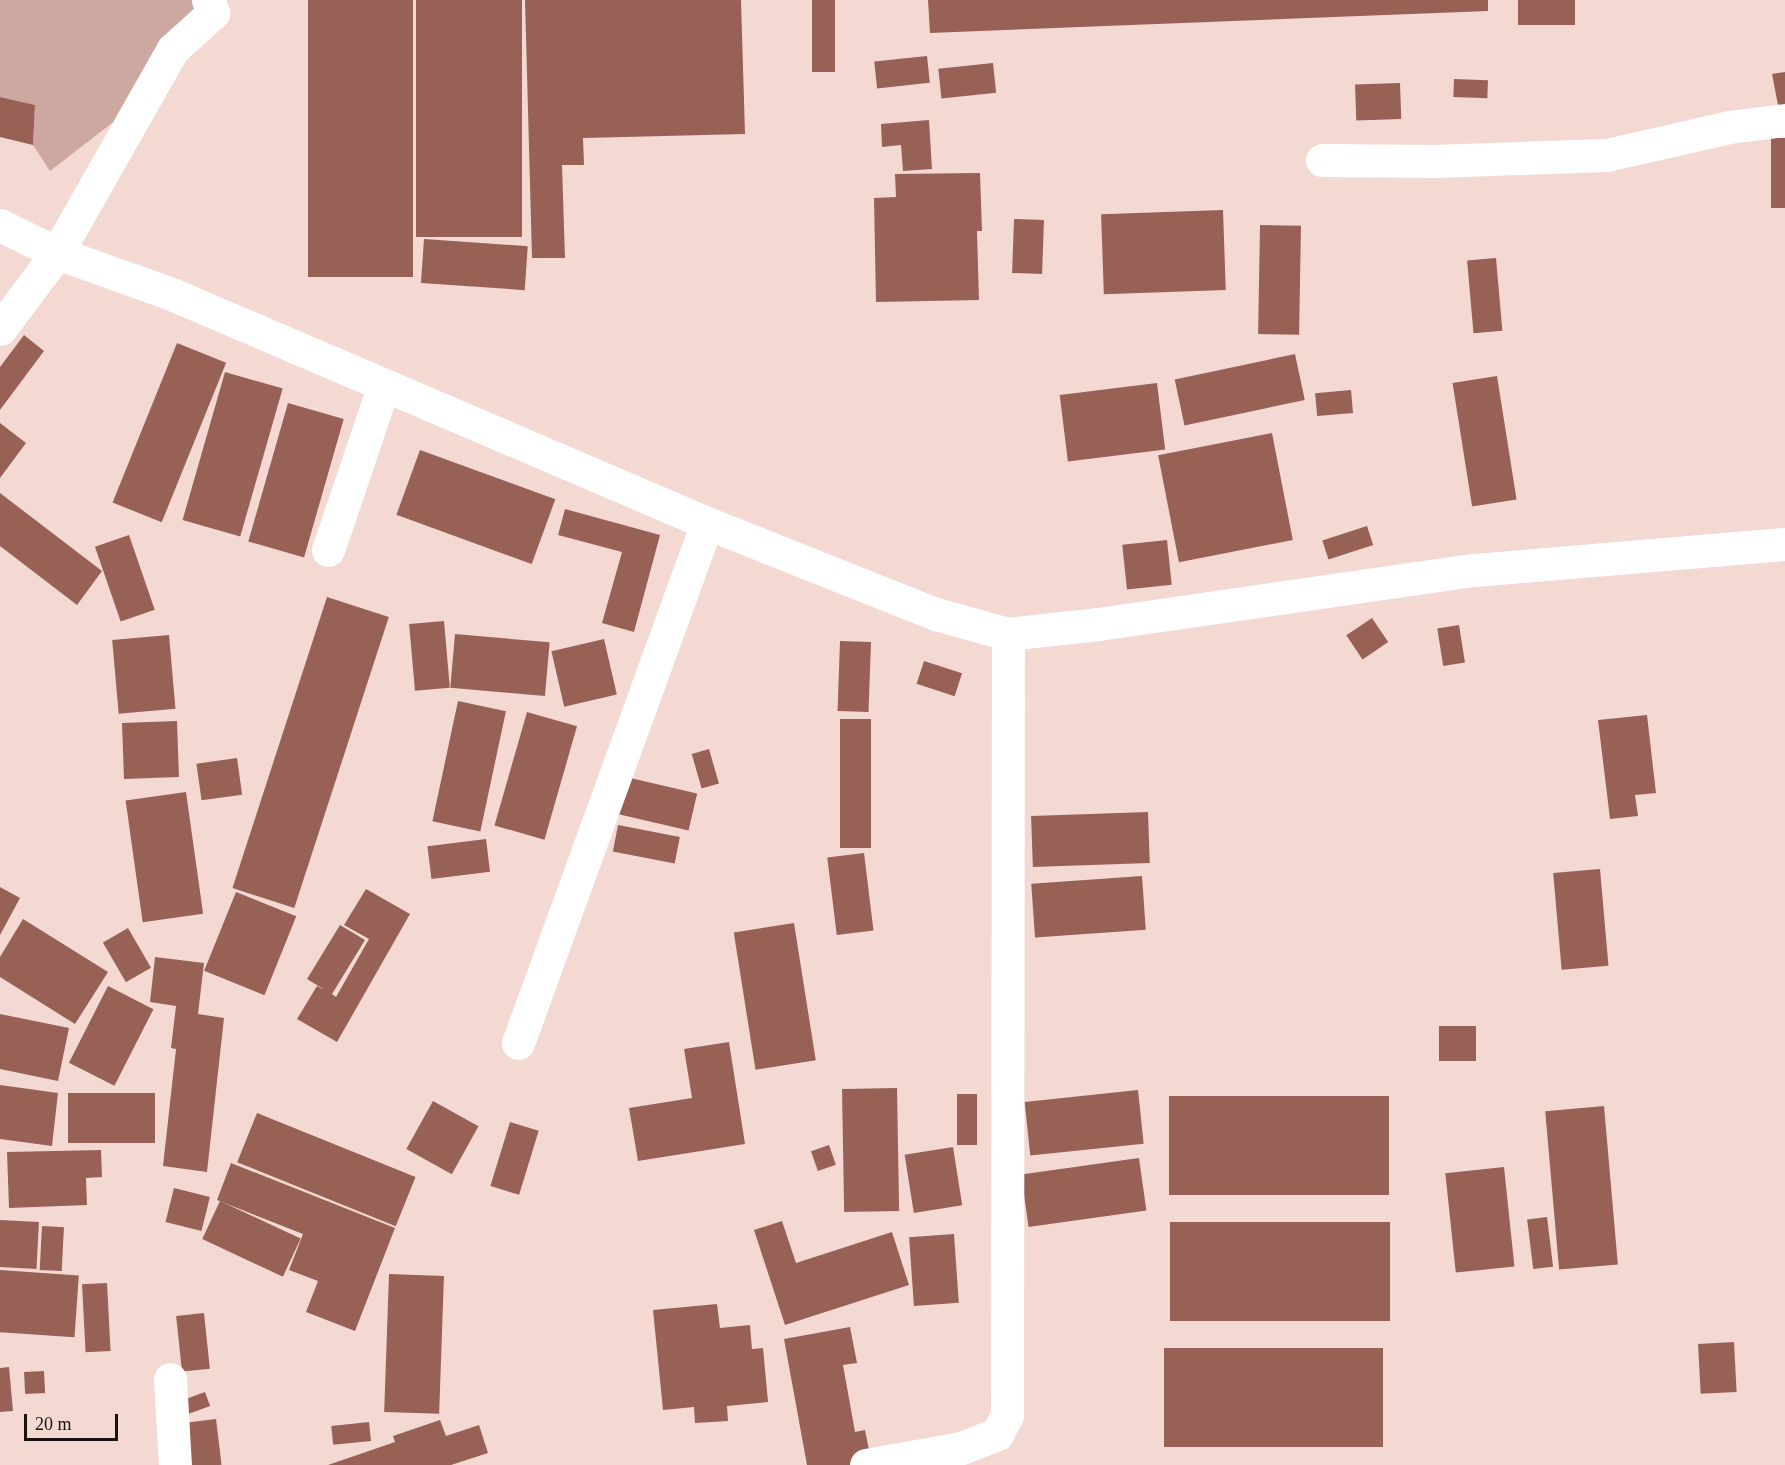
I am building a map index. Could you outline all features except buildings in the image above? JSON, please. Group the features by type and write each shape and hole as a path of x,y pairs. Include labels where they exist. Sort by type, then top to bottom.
{"street":[{"path":"0,329 57,253 174,49 213,12 208,0"},
{"path":"1322,160 1434,161 1607,155 1729,127 1785,120"},
{"path":"0,225 57,253 174,295 707,523 936,614 1008,634 1098,624 1475,570 1785,544"},
{"path":"328,550 384,386"},
{"path":"518,1043 707,523"},
{"path":"866,1465 960,1448 997,1434 1007,1415 1008,634"},
{"path":"170,1379 175,1465"}],"shaded area":[{"path":"0,0 192,0 201,10 125,113 50,171 33,145 35,105 0,97"}]}
